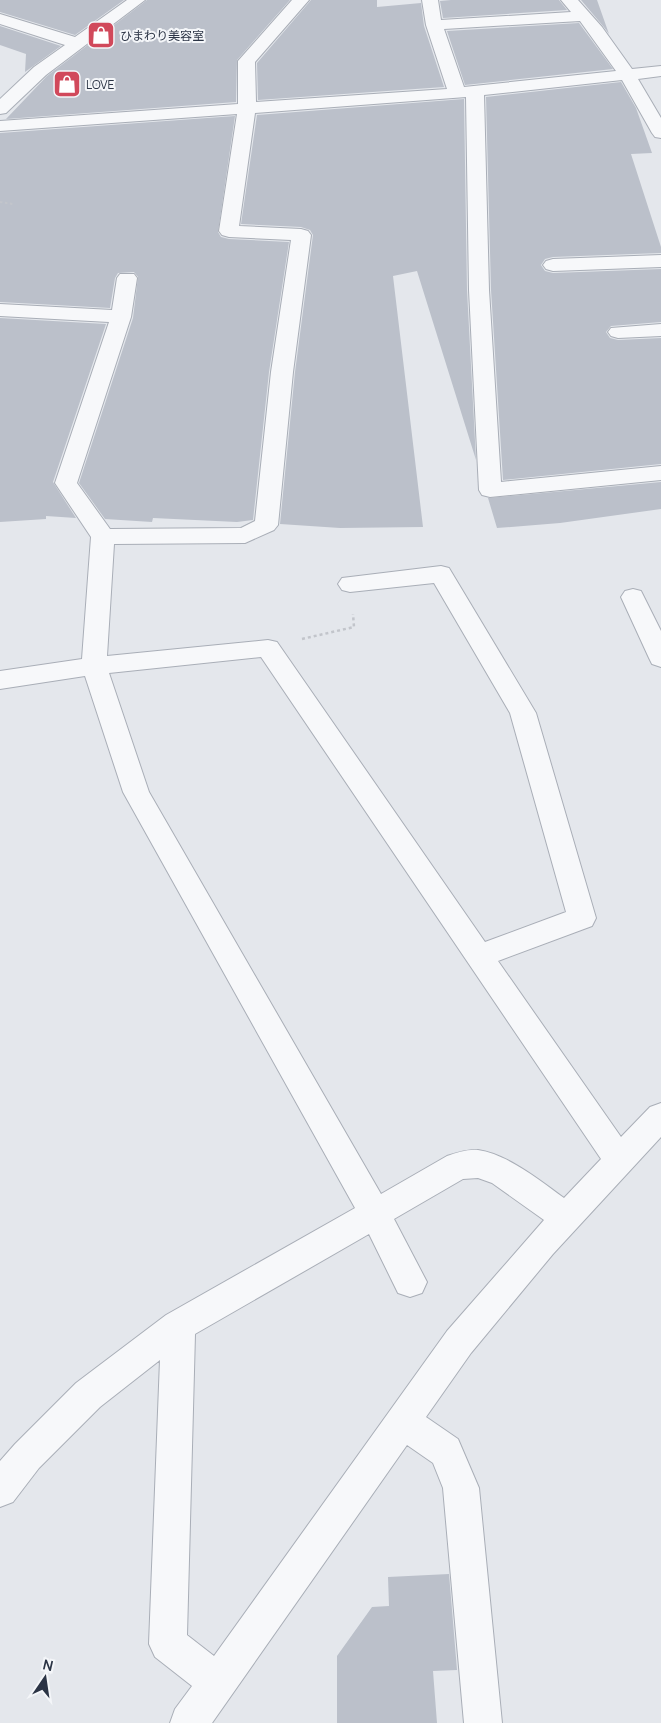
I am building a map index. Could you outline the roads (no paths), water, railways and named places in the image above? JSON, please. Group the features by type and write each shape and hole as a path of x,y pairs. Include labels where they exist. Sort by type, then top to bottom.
{"street":[{"path":"0,109 40,71 137,0"},
{"path":"103,537 245,535 266,525 282,372 301,235 229,231 247,107 246,61 301,0"},
{"path":"430,0 434,24 466,92 474,193 490,490 661,473"},
{"path":"569,0 585,16 627,73 661,133"},
{"path":"434,24 585,16"},
{"path":"0,19 76,43"},
{"path":"0,126 466,92 627,73 661,71"},
{"path":"553,266 661,261"},
{"path":"127,278 121,318 66,483 103,537 94,666 136,792 375,1214 410,1282"},
{"path":"0,310 121,318"},
{"path":"618,332 661,330"},
{"path":"350,584 441,574 523,713 582,918 479,956"},
{"path":"633,596 661,658"},
{"path":"0,680 94,666 268,648 619,1160"},
{"path":"189,1723 459,1342 566,1217 661,1116"},
{"path":"0,1489 27,1456 88,1395 178,1326 458,1166 478,1164 503,1173 566,1217"},
{"path":"178,1326 168,1644 217,1682"},
{"path":"403,1422 446,1450 461,1488 483,1723"}],"place":[{"name":"ひまわり美容室","path":"101,35"},
{"name":"LOVE","path":"67,84"}]}
